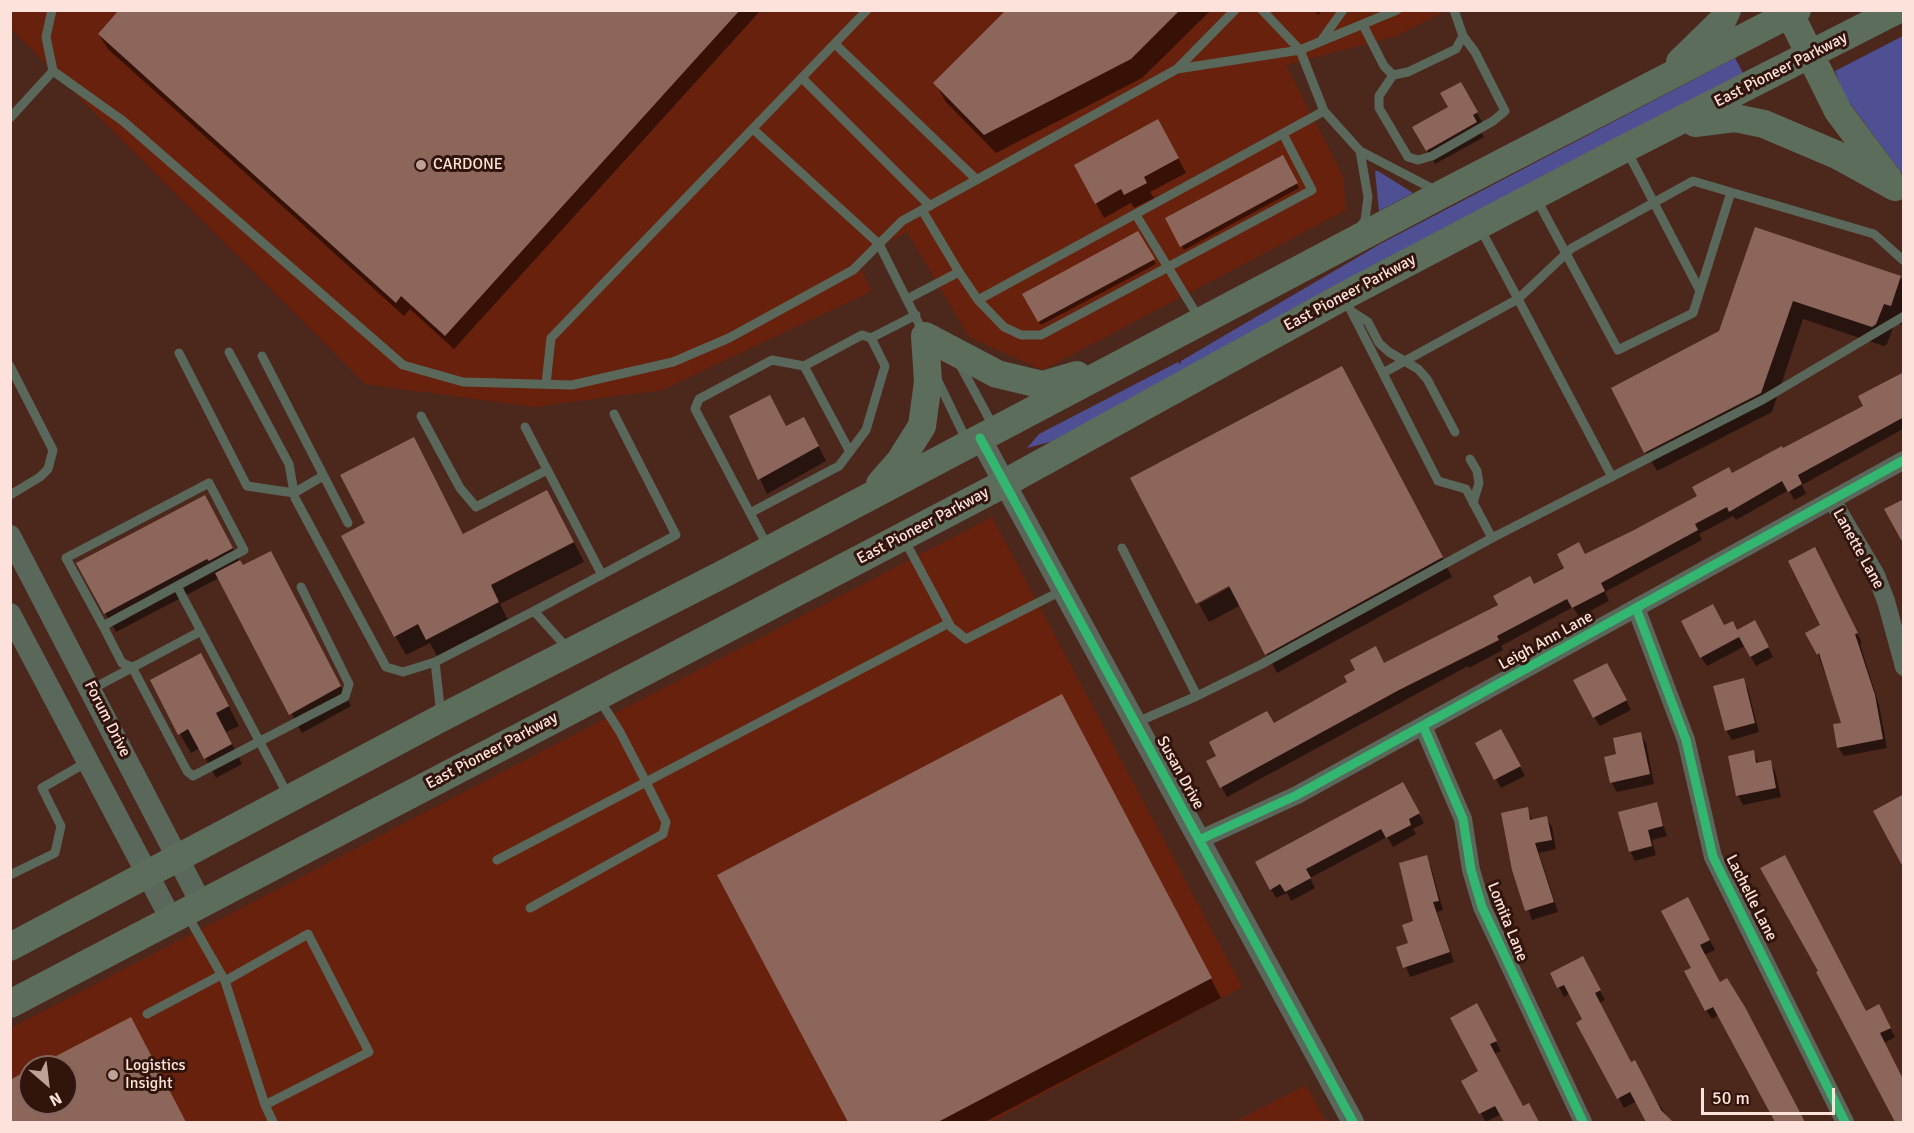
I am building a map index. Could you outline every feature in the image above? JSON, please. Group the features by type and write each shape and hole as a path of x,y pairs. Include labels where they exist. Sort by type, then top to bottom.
{"main road":[{"path":"1664,79 1722,21 1727,10"},
{"name":"East Pioneer Parkway","path":"10,1004 189,916 597,696 1348,304 1478,225 1897,10"},
{"path":"10,947 441,718 769,549 1791,12 1809,56 1838,111 1872,160 1899,191"},
{"path":"1672,126 1735,118 1764,124 1837,155 1899,191"},
{"path":"920,326 997,374 1043,385 1136,357"},
{"path":"868,496 900,461 922,426 928,382 920,326"}],"street":[{"name":"Susan Drive","path":"980,438 1353,1122"},
{"name":"Leigh Ann Lane","path":"1199,840 1297,795 1904,460"},
{"name":"Lanette Lane","path":"1832,500 1876,575 1904,667"},
{"name":"Forum Drive","path":"10,536 20,573 92,689 178,859 189,916"},
{"name":"Lachelle Lane","path":"1636,608 1686,740 1713,857 1845,1122"},
{"path":"10,614 147,874 189,916"},
{"name":"Lomita Lane","path":"1423,726 1463,819 1472,870 1482,907 1583,1122"}],"lane":[{"path":"52,10 46,37 53,71 123,121 403,364 464,382 572,385 682,358 729,338 854,270 902,221 1177,69 1235,10"},
{"path":"546,384 551,338 867,10"},
{"path":"1262,10 1300,50 1324,111 1360,151 1442,194"},
{"path":"1321,41 1343,10"},
{"path":"1177,69 1300,50 1397,10"},
{"path":"1454,10 1463,36 1475,52 1505,111 1493,121 1432,156 1418,160 1408,157 1379,108 1378,96 1393,75 1408,72 1456,49 1463,36"},
{"path":"1363,25 1384,66 1393,75"},
{"path":"835,44 977,180"},
{"path":"10,118 53,71"},
{"path":"802,78 926,208 959,272 978,300 1004,327 1021,335 1041,335 1312,190 1283,134"},
{"path":"978,300 1324,111"},
{"path":"753,129 879,244 920,326 932,368 963,433 980,438 991,422 956,358 920,326"},
{"path":"1626,148 1700,291"},
{"path":"1351,242 1365,220 1368,197 1360,151"},
{"path":"1383,373 1518,299 1567,254 1693,181 1874,234 1904,261"},
{"path":"1535,196 1618,350 1693,313 1731,192"},
{"path":"1137,215 1201,323"},
{"path":"1478,225 1612,477"},
{"path":"907,299 959,272"},
{"path":"1348,304 1368,322 1379,343 1427,379 1455,432"},
{"path":"1348,304 1438,481 1466,489 1492,538"},
{"path":"1136,723 1197,696 1492,538 1764,399 1904,316"},
{"path":"769,549 695,409 699,399 772,360 804,366 862,335 871,338 920,326"},
{"path":"750,513 839,466 866,430 885,366 871,338"},
{"path":"228,352 289,464 294,493 386,667 403,672 435,662 676,535 614,414"},
{"path":"179,353 248,486 294,493 324,476"},
{"path":"262,356 348,523"},
{"path":"10,366 53,450 48,469 40,477 10,495"},
{"path":"804,366 850,452"},
{"path":"422,416 460,488 476,507 547,470"},
{"path":"525,427 602,575"},
{"path":"1470,459 1477,471 1479,483 1473,503"},
{"path":"103,626 244,550 209,483 66,558 122,663 132,667 187,771 193,776 345,697 349,684 301,587"},
{"path":"902,536 949,623 966,639 1063,590"},
{"path":"1122,548 1197,696"},
{"path":"177,586 290,799"},
{"path":"534,611 570,652"},
{"path":"497,860 949,623"},
{"path":"92,689 201,631"},
{"path":"435,662 441,718"},
{"path":"530,908 663,834 666,822 620,732 597,696"},
{"path":"10,875 54,853 61,826 42,788 88,761"},
{"path":"189,916 223,978 265,1105 273,1122"},
{"path":"147,1014 308,934 369,1052 265,1105"}],"shaded area":[{"path":"10,11 1445,11 1396,36 1286,65 1343,176 1346,210 1043,370 970,338 907,232 856,259 872,291 662,390 534,407 365,384 11,29"},
{"path":"1903,36 1903,175 1844,95 1835,71"},
{"path":"1735,58 1745,77 1053,441 1027,448 1039,434 1178,362 1180,365 1181,361 1380,244"},
{"path":"1375,171 1378,171 1413,193 1379,211"},
{"path":"992,517 1242,987 991,1122 11,1122 11,1028"},
{"path":"1306,1085 1326,1122 1234,1122"}],"building":[{"name":"CARDONE","path":"119,10 740,10 445,336 401,296 396,303 98,34"},
{"path":"1006,10 1180,10 1131,59 984,135 933,83"},
{"path":"1461,82 1478,112 1473,115 1477,122 1426,151 1412,127 1448,107 1440,93"},
{"path":"1158,119 1179,158 1144,177 1147,183 1124,195 1121,189 1095,204 1074,165"},
{"path":"1283,155 1298,183 1180,247 1165,218"},
{"path":"1755,227 1901,276 1891,306 1884,304 1876,324 1872,327 1793,301 1761,393 1644,453 1611,388 1719,331"},
{"path":"1138,231 1155,259 1038,322 1022,294"},
{"path":"1342,366 1443,557 1265,655 1229,586 1196,604 1130,478"},
{"path":"1904,372 1904,417 1798,475 1802,484 1788,492 1782,481 1729,512 1727,507 1695,524 1698,530 1601,583 1605,591 1572,608 1567,599 1497,636 1499,640 1399,690 1220,788 1206,761 1216,756 1209,742 1267,711 1274,723 1347,682 1344,676 1355,670 1350,660 1376,646 1384,663 1498,605 1493,596 1530,576 1534,584 1564,568 1557,554 1579,542 1585,554 1634,530 1697,496 1692,487 1729,467 1732,473 1863,406 1858,396"},
{"path":"770,395 786,426 804,417 819,446 758,480 729,416"},
{"path":"414,437 463,534 547,490 574,542 491,585 499,602 426,640 418,624 394,637 341,536 365,523 340,475"},
{"path":"205,495 233,548 209,561 207,559 104,614 76,563"},
{"path":"1904,499 1904,545 1884,509"},
{"path":"1815,547 1858,633 1855,634 1875,695 1883,739 1837,748 1833,724 1841,723 1819,653 1817,655 1805,633 1820,625 1788,561"},
{"path":"271,551 341,686 289,715 215,573 240,560 243,565"},
{"path":"1713,604 1724,625 1733,621 1737,630 1755,620 1769,647 1750,657 1739,637 1700,658 1681,621"},
{"path":"201,653 229,706 216,713 232,744 204,759 188,729 178,735 150,680"},
{"path":"1607,663 1627,700 1593,718 1573,680"},
{"path":"1744,678 1755,723 1725,731 1713,686"},
{"path":"1062,694 1212,978 938,1122 848,1122 717,875"},
{"path":"1501,729 1521,766 1494,780 1475,743"},
{"path":"1641,732 1650,774 1610,783 1604,757 1616,754 1613,738"},
{"path":"1754,750 1756,763 1771,760 1776,788 1736,796 1728,756"},
{"path":"1403,782 1420,813 1409,819 1411,825 1386,838 1381,829 1306,869 1311,878 1285,892 1280,884 1270,890 1255,862"},
{"path":"1904,794 1904,869 1873,811"},
{"path":"1657,802 1663,826 1648,830 1652,846 1629,852 1618,812"},
{"path":"1528,807 1530,820 1547,816 1552,840 1535,843 1554,902 1525,911 1512,870 1501,813"},
{"path":"1427,855 1439,901 1433,902 1450,952 1403,968 1396,947 1408,943 1402,925 1413,921 1399,863"},
{"path":"1785,855 1866,1011 1879,1004 1891,1028 1880,1033 1904,1081 1904,1122 1895,1122 1816,972 1818,971 1760,868"},
{"path":"1688,897 1710,940 1700,945 1720,982 1727,978 1745,1007 1805,1122 1775,1122 1713,1007 1705,1011 1684,971 1691,968 1661,911"},
{"path":"1583,956 1601,990 1595,993 1631,1062 1635,1060 1661,1110 1673,1122 1646,1122 1630,1092 1617,1099 1576,1023 1582,1019 1564,985 1557,988 1550,973"},
{"path":"1477,1003 1497,1041 1490,1044 1523,1106 1529,1103 1539,1122 1504,1122 1495,1106 1479,1114 1461,1081 1478,1071 1450,1018"},
{"name":"Logistics Insight","path":"131,1017 186,1122 10,1122 10,1080 18,1076 18,1115 78,1115 78,1055 58,1055"}],"cycle path":[{"path":"980,438 1353,1122"},
{"path":"1199,840 1297,795 1904,460"},
{"path":"1636,608 1686,740 1713,857 1845,1122"},
{"path":"1423,726 1463,819 1471,870 1482,907 1583,1122"}],"place":[{"name":"CARDONE","path":"421,165"},
{"name":"Logistics Insight","path":"113,1075"}]}
